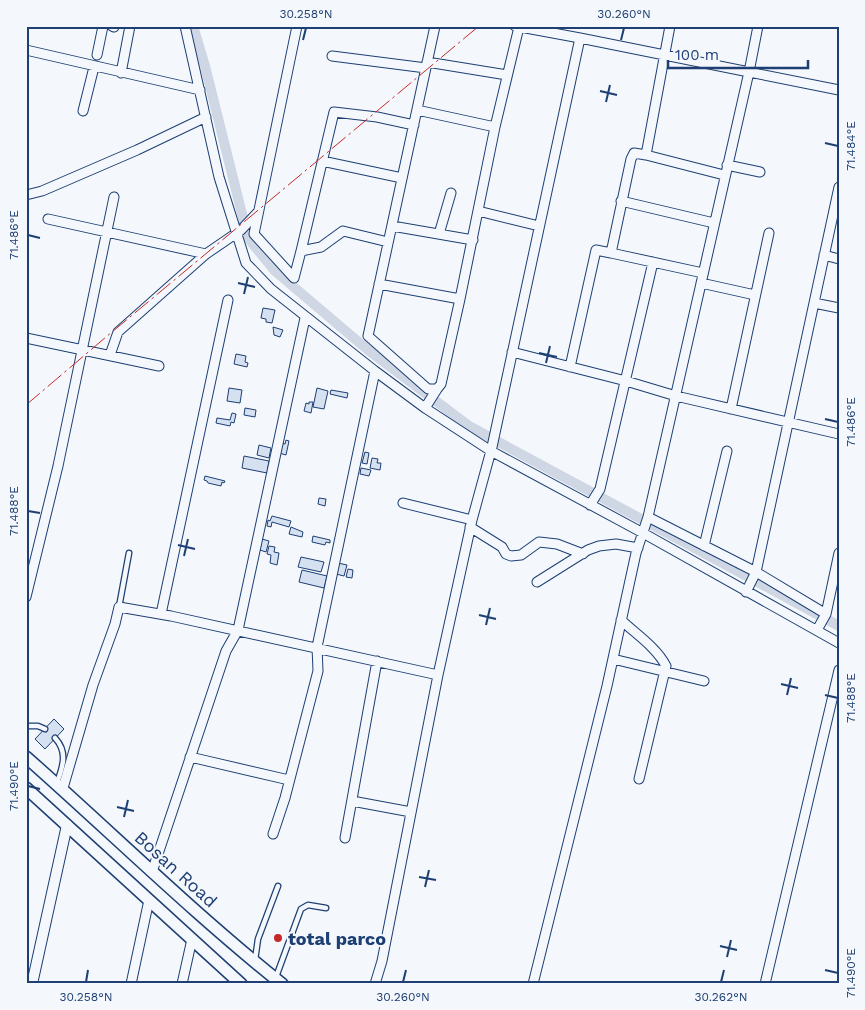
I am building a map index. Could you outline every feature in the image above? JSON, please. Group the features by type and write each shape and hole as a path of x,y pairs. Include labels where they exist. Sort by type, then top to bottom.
{"main road":[{"name":"Bosan Road","path":"26,757 232,944 279,981"},
{"path":"26,788 241,984"}],"street":[{"path":"97,55 103,26"},
{"path":"121,73 130,26"},
{"path":"185,26 219,177 242,229 246,263 271,289 305,318 375,371 431,398 491,449 593,501 819,627 839,644"},
{"path":"297,26 254,234 294,278 334,112 377,117 414,126"},
{"path":"431,398 428,389 368,336 435,26"},
{"path":"646,155 670,26"},
{"path":"533,984 613,659 638,548 648,517 758,26"},
{"path":"431,398 441,384 517,27 552,29 580,38 839,90"},
{"path":"375,984 382,961 438,675 471,524 496,427 580,38"},
{"path":"26,50 200,90"},
{"path":"332,56 508,75"},
{"path":"83,111 94,66"},
{"path":"417,110 495,127"},
{"path":"26,195 42,191 137,150 206,117"},
{"path":"611,253 632,155 638,153 726,170 760,172"},
{"path":"322,162 402,178"},
{"path":"748,589 756,572 839,187"},
{"path":"439,234 451,193"},
{"path":"26,597 58,466 114,197"},
{"path":"621,201 714,223"},
{"path":"110,355 118,332 206,254 242,229 260,210"},
{"path":"478,211 539,226"},
{"path":"48,219 206,254"},
{"path":"392,226 473,240"},
{"path":"301,251 321,246 343,231 388,242"},
{"path":"731,409 769,233"},
{"path":"570,367 596,250 703,273"},
{"path":"824,255 839,258"},
{"path":"593,501 600,489 653,262"},
{"path":"701,283 755,295"},
{"path":"379,284 460,299"},
{"path":"161,614 228,300"},
{"path":"814,303 839,308"},
{"path":"152,872 226,651 238,630 305,318"},
{"path":"26,338 159,366"},
{"path":"512,352 676,396 839,434"},
{"path":"273,834 290,780 318,672 317,647 375,371"},
{"path":"704,546 727,451"},
{"path":"403,503 471,524 502,547 506,554 511,556 521,555 539,542 557,544 582,554"},
{"path":"648,517 756,572 826,614"},
{"path":"537,582 582,554 599,546 616,544 638,548"},
{"path":"819,627 826,614 839,553"},
{"path":"60,786 115,624 119,607 238,630 438,675"},
{"path":"621,620 666,666 639,779"},
{"path":"613,659 704,681"},
{"path":"344,838 377,661"},
{"path":"765,984 839,670"},
{"path":"190,757 290,780"},
{"path":"352,800 411,812"},
{"path":"32,984 67,825"},
{"path":"131,984 149,900"},
{"path":"182,984 192,940"}],"lane":[{"path":"119,607 128,553"},
{"path":"26,726 38,726 45,729"},
{"path":"55,738 64,753 60,786"},
{"path":"255,962 258,939 278,886"},
{"path":"279,981 301,909 308,905 326,908"}],"building":[{"path":"263,308 275,310 272,323 266,322 266,319 261,318"},
{"path":"273,327 283,330 280,337 274,335"},
{"path":"236,354 246,356 245,362 248,363 247,367 234,364"},
{"path":"229,388 242,390 240,403 227,401"},
{"path":"317,388 328,391 324,409 313,407"},
{"path":"331,390 348,393 347,398 330,394"},
{"path":"309,402 313,402 311,413 304,411 306,403 309,404"},
{"path":"245,408 256,410 255,417 244,415"},
{"path":"232,413 236,414 234,423 231,422 230,426 216,423 217,418 230,420"},
{"path":"286,440 289,441 286,455 279,453 281,443 285,444"},
{"path":"259,445 271,448 269,458 257,455"},
{"path":"365,452 369,453 367,464 362,463"},
{"path":"244,456 269,461 267,473 242,468"},
{"path":"372,458 378,459 377,463 381,463 380,470 370,468"},
{"path":"361,468 371,470 369,476 360,474"},
{"path":"205,476 225,481 224,483 222,482 221,486 208,483 204,480"},
{"path":"319,498 326,499 325,506 318,504"},
{"path":"272,516 291,521 289,527 272,522 271,527 267,526 268,520 270,521"},
{"path":"291,527 303,532 302,537 289,534"},
{"path":"313,536 330,540 330,543 326,542 325,545 312,542"},
{"path":"262,539 269,541 266,552 260,550"},
{"path":"269,546 275,547 274,552 279,553 277,565 270,563 271,555 267,554"},
{"path":"301,557 324,562 321,572 298,567"},
{"path":"338,563 347,565 344,576 336,574"},
{"path":"348,569 353,570 352,578 346,577"},
{"path":"302,570 327,576 324,588 299,582"},
{"path":"54,719 64,729 45,749 35,739"}],"waterway":[{"path":"193,26 205,66 248,238 275,271 368,350 469,426 839,626"}],"power":[{"path":"26,405 479,26"}],"place":[{"name":"total parco","path":"278,938"}]}
